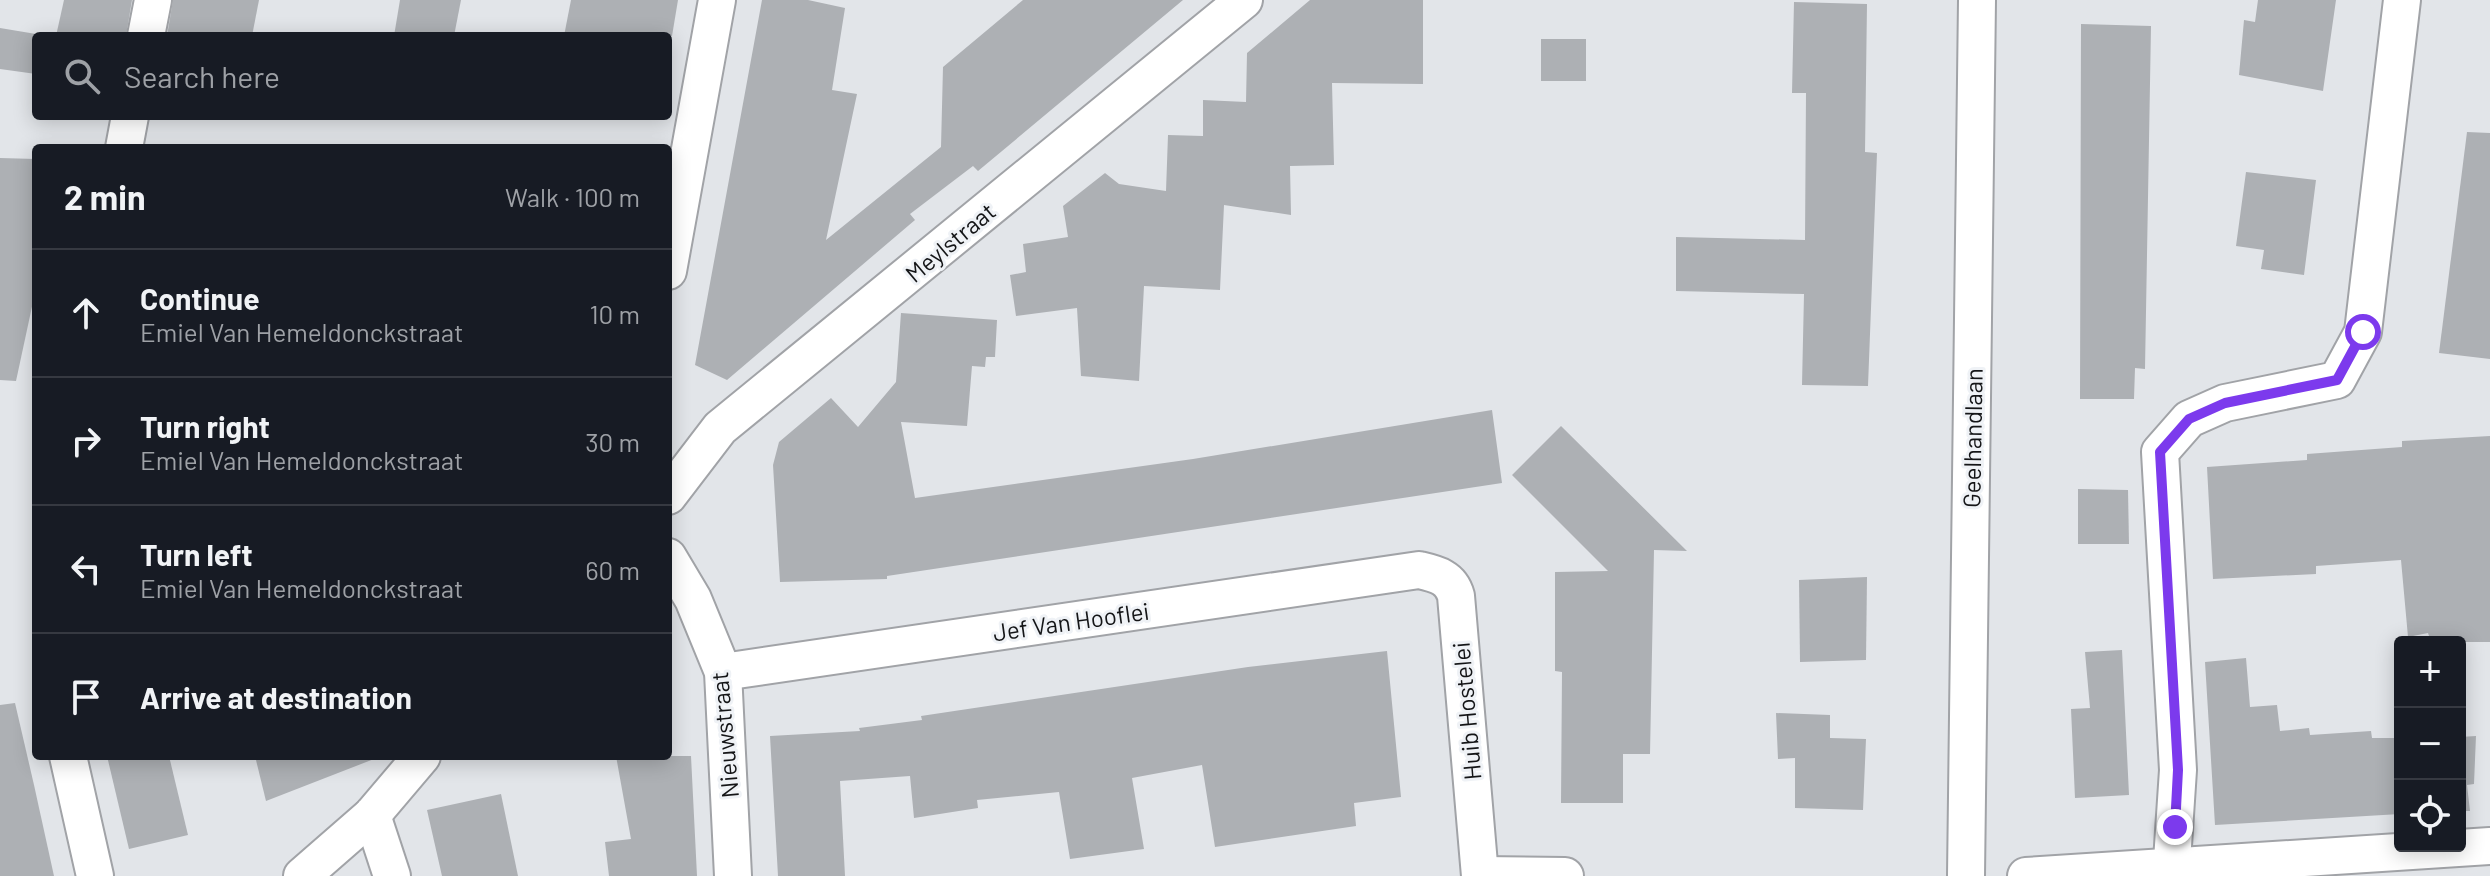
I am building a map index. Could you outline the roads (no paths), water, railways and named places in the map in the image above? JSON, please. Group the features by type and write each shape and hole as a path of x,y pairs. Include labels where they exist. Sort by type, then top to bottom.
{"street":[{"path":"147,32 153,0"},
{"path":"672,249 717,0"},
{"name":"Meylstraat","path":"672,491 720,428 1244,0"},
{"name":"Geelhandlaan","path":"1966,876 1977,0"},
{"path":"2171,870 2178,770 2160,452 2189,419 2225,403 2337,380 2357,344 2363,332 2402,0"},
{"path":"125,144 129,120"},
{"name":"Nieuwstraat","path":"672,564 693,599 723,672 733,876"},
{"name":"Jef Van Hooflei","path":"723,672 1419,570"},
{"name":"Huib Hostelei","path":"1419,570 1440,575 1454,586 1456,596 1480,876 1565,876"},
{"path":"69,760 95,876"},
{"path":"302,876 372,815 419,760"},
{"path":"372,815 392,876"},
{"path":"2026,876 2171,870 2490,846"}]}
